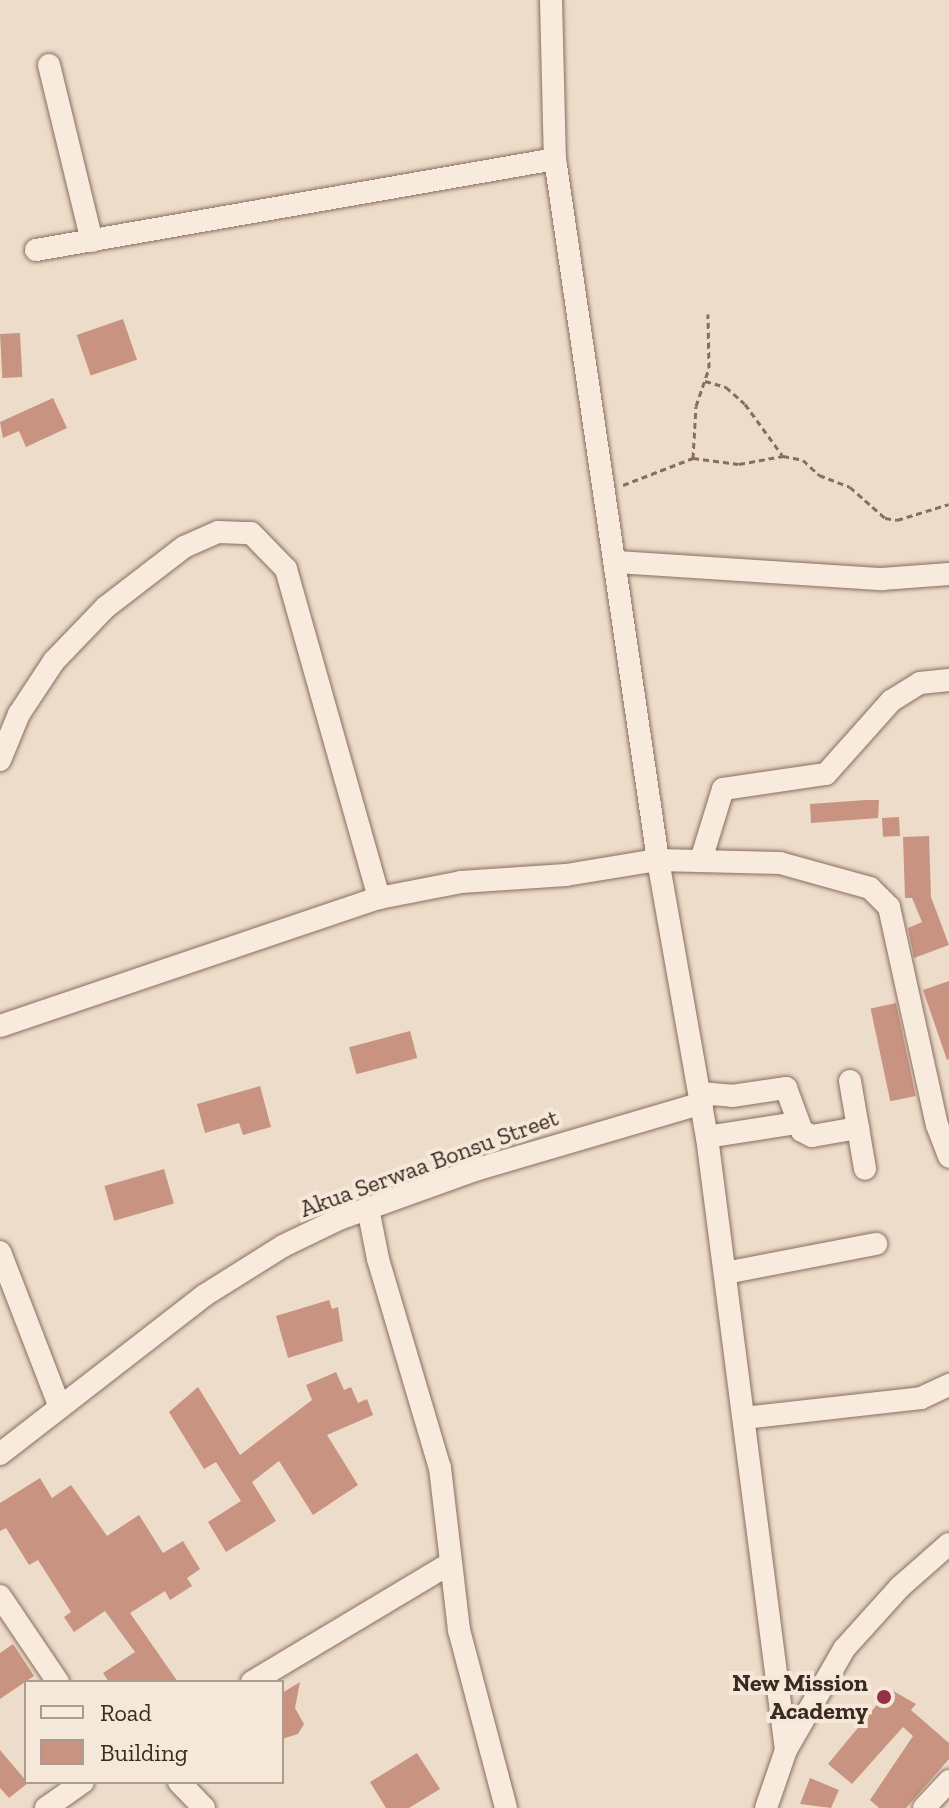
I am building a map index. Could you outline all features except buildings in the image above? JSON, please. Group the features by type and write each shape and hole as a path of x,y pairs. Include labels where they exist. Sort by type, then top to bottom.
{"street":[{"path":"551,0 555,159 603,487 617,562 658,860 707,1137 786,1750"},
{"path":"49,65 92,241"},
{"path":"36,250 555,159"},
{"path":"0,760 19,714 54,661 106,607 184,547 218,532 251,533 286,569 379,898"},
{"path":"617,562 882,579 949,574"},
{"path":"701,860 723,789 826,774 891,701 920,683 949,680"},
{"path":"0,1026 379,898 461,882 566,875 658,860 780,863 870,888 880,895 896,920 937,1125 949,1157"},
{"path":"850,1081 865,1169"},
{"name":"Akua Serwaa Bonsu Street","path":"0,1454 59,1405 245,1268 368,1208 701,1098 789,1090 796,1123"},
{"path":"754,1092 761,1129"},
{"path":"707,1137 796,1123 812,1136 858,1128"},
{"path":"368,1208 378,1259 440,1468 449,1564 472,1687 506,1808"},
{"path":"725,1273 876,1244"},
{"path":"0,1252 59,1405"},
{"path":"744,1418 921,1398 949,1385"},
{"path":"766,1808 786,1750 857,1631 949,1544"},
{"path":"255,1680 449,1564"},
{"path":"0,1596 57,1680"},
{"path":"924,1808 949,1781"},
{"path":"46,1808 80,1784"},
{"path":"181,1784 204,1808"}],"path":[{"path":"693,458 696,406 705,381 708,314"},
{"path":"705,381 726,387 745,404 783,456"},
{"path":"603,487 646,479 693,458 739,464 783,456 803,460 819,475 850,487 885,518 897,520 949,504"}],"place":[{"name":"New Mission Academy","path":"884,1697"}]}
